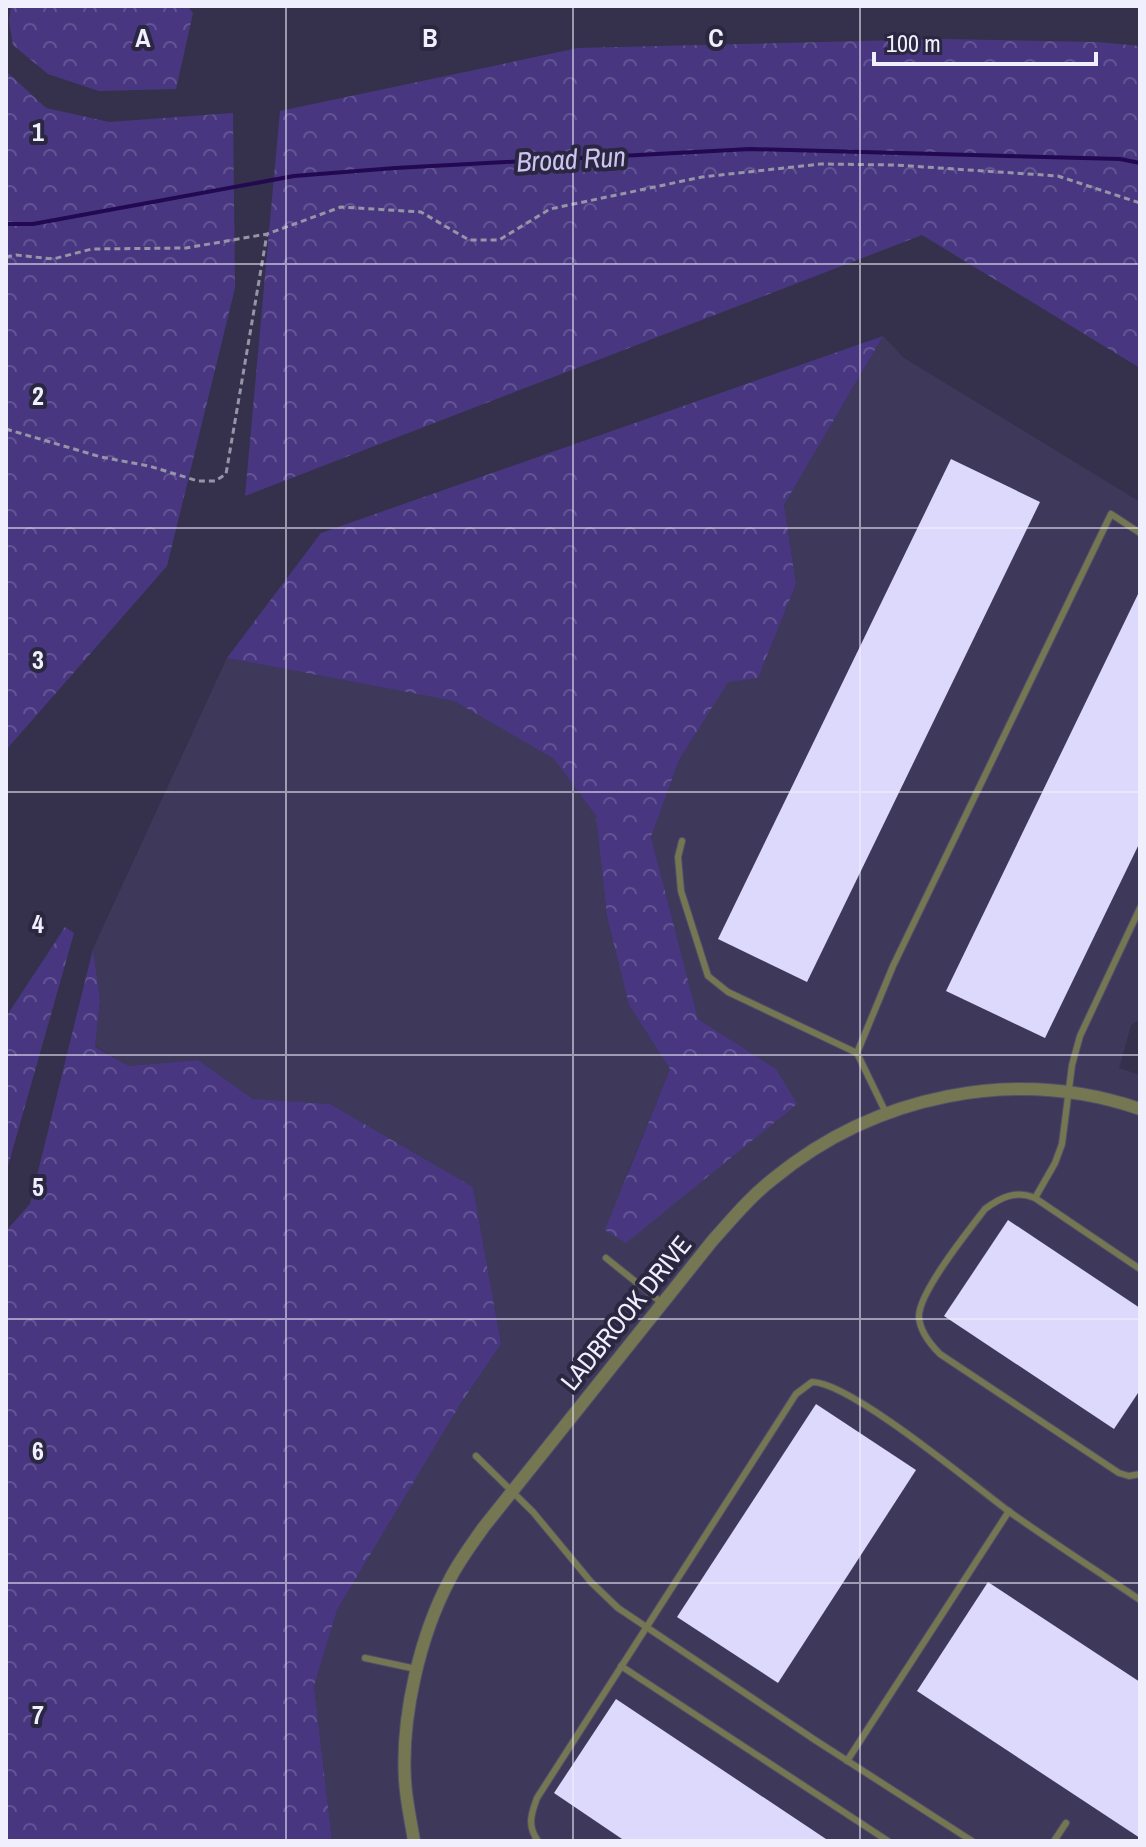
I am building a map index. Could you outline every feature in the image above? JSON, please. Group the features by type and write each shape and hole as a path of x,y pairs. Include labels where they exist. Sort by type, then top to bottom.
{"street":[{"name":"LADBROOK DRIVE","path":"414,1841 405,1780 410,1708 434,1614 450,1578 483,1528 713,1240 764,1186 826,1141 886,1113 948,1095 979,1090 1069,1091 1111,1099 1140,1109"}],"lane":[{"path":"857,1053 893,966 1111,514 1140,533"},
{"path":"682,841 678,857 681,891 708,976 728,992 857,1053 886,1113"},
{"path":"1035,1198 1062,1144 1072,1065 1080,1036 1140,908"},
{"path":"1140,1269 1035,1198 1015,1193 996,1200 985,1209 921,1304 919,1317 928,1342 940,1354 1119,1473 1129,1476 1140,1474"},
{"path":"606,1258 663,1303"},
{"path":"538,1841 530,1826 537,1798 796,1394 812,1382 831,1386 880,1416 952,1466 1009,1511 1140,1600"},
{"path":"476,1456 546,1527 602,1595 646,1628 972,1841"},
{"path":"847,1761 1009,1511"},
{"path":"365,1658 418,1670"},
{"path":"621,1666 888,1841"},
{"path":"1054,1841 1066,1823"}],"path":[{"path":"6,257 16,255 53,259 92,249 186,248 267,234 341,207 421,212 469,240 499,240 550,209 702,177 821,164 895,165 1058,176 1140,203"},
{"path":"6,429 198,481 215,481 226,474 267,234"}],"shaded area":[{"path":"883,336 904,358 1140,502 1140,1019 1131,1025 1119,1068 1140,1075 1140,1841 332,1841 314,1686 337,1610 461,1403 501,1344 473,1187 330,1104 253,1099 198,1060 129,1066 95,1046 100,1000 93,949 227,658 454,701 554,759 596,816 607,916 629,1005 670,1069 625,1179 776,1069 698,1019 651,837 679,760 728,681 758,678 796,584 784,505"}],"green space":[{"path":"11,6 187,6 193,13 176,89 99,91 48,74 13,45 9,21"},
{"path":"944,39 1097,42 1140,46 1140,368 922,235 245,496 280,111 578,48"},
{"path":"6,71 46,108 109,122 233,113 235,288 167,566 6,750"},
{"path":"883,336 784,505 796,584 758,678 728,682 679,760 651,837 698,1019 776,1069 797,1104 626,1243 605,1230 670,1069 629,1005 607,916 596,816 554,759 454,701 227,658 321,533"},
{"path":"65,927 74,933 6,1173 6,1017"},
{"path":"93,949 100,1000 95,1047 129,1066 198,1060 253,1099 330,1104 473,1187 501,1344 461,1403 337,1610 314,1686 332,1841 6,1841 6,1231 30,1204"}],"building":[{"path":"951,459 1040,502 807,982 718,939"},
{"path":"1140,590 1140,842 1045,1038 946,991"},
{"path":"1008,1220 1140,1308 1140,1390 1114,1429 944,1316"},
{"path":"816,1404 916,1470 778,1683 677,1617"},
{"path":"988,1582 1140,1682 1140,1838 917,1691"},
{"path":"616,1699 829,1841 625,1841 554,1793"}],"waterway":[{"name":"Broad Run","path":"6,224 33,224 294,176 395,168 750,149 1120,159 1140,163"}]}
